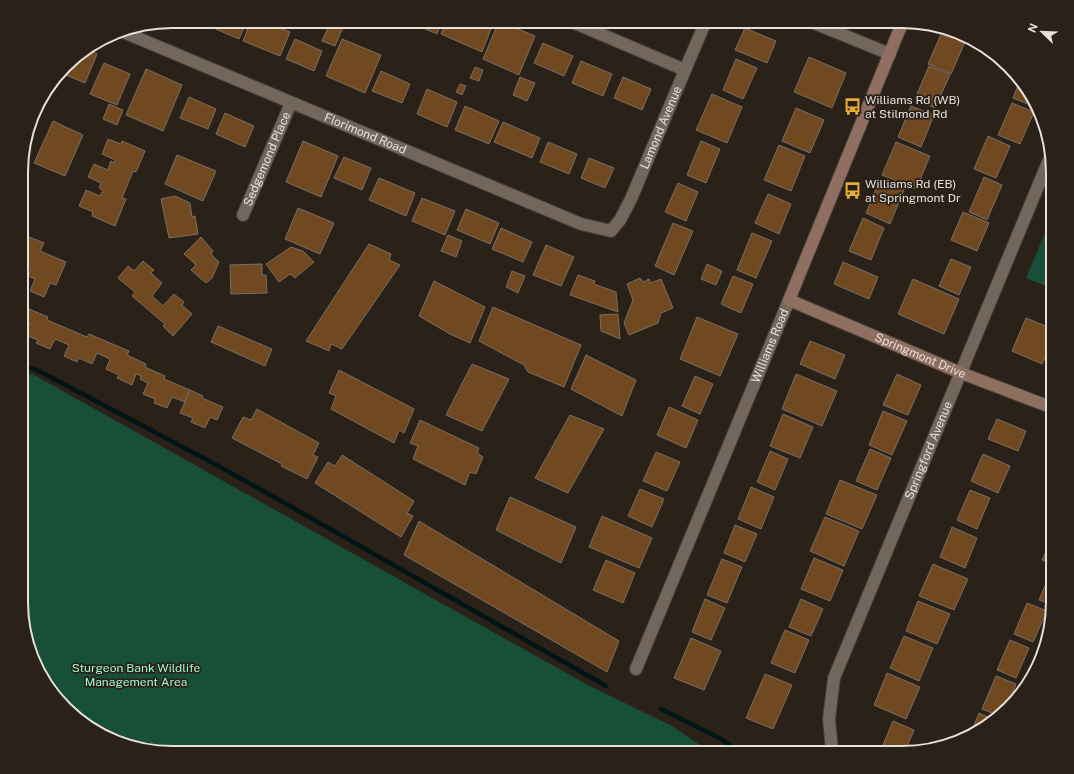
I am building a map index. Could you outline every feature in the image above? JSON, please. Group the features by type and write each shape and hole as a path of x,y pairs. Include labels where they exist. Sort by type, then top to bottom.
{"street":[{"path":"586,28 685,70"},
{"name":"Lamond Avenue","path":"611,231 620,220 632,199 703,28"},
{"path":"826,28 890,54"},
{"name":"Williams Road","path":"636,669 900,28"},
{"name":"Florimond Road","path":"129,35 581,224 611,231"},
{"name":"Sedgemond Place","path":"243,215 290,103"},
{"name":"Springford Avenue","path":"832,746 829,719 834,678 1046,167"},
{"name":"Springmont Drive","path":"789,300 961,373 1046,405"}],"green space":[{"path":"1046,231 1046,286 1026,278"},
{"name":"Sturgeon Bank Wildlife Management Area","path":"28,373 36,376 586,684 672,726 702,746 162,746 134,741 100,727 70,704 52,682 39,657 33,640 29,621"}],"building":[{"path":"213,28 244,28 239,39"},
{"path":"248,28 280,28 290,32 280,56 243,41"},
{"path":"328,28 343,28 335,46 322,41"},
{"path":"423,28 439,28 437,34"},
{"path":"443,28 491,28 482,52 441,34"},
{"path":"496,28 516,28 535,36 519,75 483,59"},
{"path":"745,28 776,41 767,63 735,50"},
{"path":"941,33 965,42 951,74 928,64"},
{"path":"295,39 322,51 314,71 286,59"},
{"path":"342,39 381,55 365,93 326,76"},
{"path":"543,43 573,56 564,76 534,63"},
{"path":"92,52 97,54 85,83 66,75"},
{"path":"809,57 846,73 832,108 794,92"},
{"path":"736,59 757,68 743,99 723,90"},
{"path":"581,61 612,74 603,96 572,83"},
{"path":"104,63 130,74 117,105 90,94"},
{"path":"929,66 950,75 935,108 915,99"},
{"path":"475,67 483,70 479,81 470,78"},
{"path":"146,69 182,85 163,131 126,115"},
{"path":"381,71 410,84 402,103 372,91"},
{"path":"520,77 535,83 527,101 513,95"},
{"path":"623,77 651,89 642,110 614,98"},
{"path":"460,84 466,86 462,95 456,92"},
{"path":"1018,86 1029,105 1013,98"},
{"path":"427,89 457,102 447,127 417,114"},
{"path":"712,94 742,107 727,143 696,130"},
{"path":"189,97 216,109 208,129 180,118"},
{"path":"1012,103 1033,111 1033,113 1020,144 998,135"},
{"path":"109,104 123,110 117,125 103,119"},
{"path":"465,106 499,121 489,144 455,130"},
{"path":"911,106 934,115 921,147 898,137"},
{"path":"796,108 824,120 810,153 782,141"},
{"path":"225,113 254,126 245,147 216,134"},
{"path":"53,121 83,135 65,176 34,163"},
{"path":"503,122 540,138 532,158 494,142"},
{"path":"988,136 1010,146 996,178 974,169"},
{"path":"108,139 121,144 122,141 145,151 136,172 133,171 122,198 126,199 115,226 92,216 93,212 79,206 86,190 100,196 103,190 99,188 101,183 88,177 94,164 108,170 111,161 114,163 115,160 102,154"},
{"path":"303,141 338,156 321,197 286,182"},
{"path":"701,141 720,149 706,183 687,175"},
{"path":"548,142 577,154 569,174 540,162"},
{"path":"896,142 930,156 916,189 882,175"},
{"path":"779,145 805,156 791,191 764,180"},
{"path":"177,155 216,171 203,201 165,184"},
{"path":"344,157 371,168 362,190 334,178"},
{"path":"589,158 614,168 605,188 581,178"},
{"path":"984,177 1002,185 987,220 969,212"},
{"path":"379,178 415,193 406,216 369,200"},
{"path":"880,180 904,190 890,224 866,213"},
{"path":"678,183 698,192 686,221 665,212"},
{"path":"768,194 791,204 779,234 755,223"},
{"path":"175,196 190,203 192,217 195,216 198,234 169,238 161,199"},
{"path":"422,198 455,211 445,235 412,221"},
{"path":"298,208 334,223 320,254 285,239"},
{"path":"466,209 499,223 490,244 457,230"},
{"path":"963,212 989,223 977,251 951,240"},
{"path":"863,218 884,228 871,260 849,251"},
{"path":"673,223 693,231 674,275 655,266"},
{"path":"501,228 532,242 523,262 492,249"},
{"path":"752,233 772,241 756,278 737,270"},
{"path":"448,235 462,241 456,257 441,251"},
{"path":"28,236 44,243 40,251 66,262 56,285 50,283 44,297 30,291 35,279 28,276 31,269 28,268"},
{"path":"201,237 213,251 211,254 219,262 212,278 206,283 191,270 196,265 184,254"},
{"path":"369,244 391,254 389,260 400,265 342,349 331,344 329,351 306,341"},
{"path":"546,245 574,257 561,286 533,275"},
{"path":"291,247 303,251 314,262 295,278 290,274 279,282 266,264"},
{"path":"951,259 971,267 959,295 939,286"},
{"path":"143,261 154,270 151,273 162,283 152,296 163,306 174,294 184,302 182,305 192,314 173,336 163,326 165,324 132,296 135,292 118,278 128,266 134,271"},
{"path":"843,262 878,277 869,299 834,284"},
{"path":"262,264 262,275 266,275 267,293 231,294 230,265"},
{"path":"707,264 722,271 716,285 701,279"},
{"path":"512,271 525,276 518,293 506,287"},
{"path":"578,275 595,281 594,284 616,292 618,312 570,295"},
{"path":"733,276 753,284 741,313 721,304"},
{"path":"640,278 643,282 649,279 650,283 661,279 673,308 661,313 658,323 629,335 624,323 633,300 627,284"},
{"path":"913,279 959,299 944,334 898,314"},
{"path":"434,281 485,307 470,343 450,334 419,316"},
{"path":"493,307 581,345 564,387 528,372 524,365 479,341"},
{"path":"28,309 48,317 47,320 87,337 89,334 129,351 127,355 146,364 145,367 165,376 164,379 190,390 185,402 172,397 167,408 154,403 155,399 143,394 148,383 140,379 141,376 136,374 132,385 117,378 119,375 106,369 110,359 97,353 92,364 79,358 77,362 64,356 69,345 55,339 50,349 36,343 38,340 28,336 28,328 30,323 28,322"},
{"path":"618,314 620,339 601,331 600,315"},
{"path":"697,317 738,334 720,376 680,359"},
{"path":"1026,318 1046,326 1046,355 1042,364 1012,351"},
{"path":"218,326 272,349 265,366 211,342"},
{"path":"810,341 845,355 835,379 800,364"},
{"path":"586,355 636,380 622,416 571,389"},
{"path":"472,364 509,379 482,431 446,415"},
{"path":"339,370 414,409 404,433 399,430 394,443 331,409 336,396 329,393"},
{"path":"796,374 837,391 822,426 782,409"},
{"path":"897,374 921,385 908,415 883,405"},
{"path":"695,376 713,384 700,414 682,406"},
{"path":"190,390 203,396 202,398 223,407 217,420 210,417 205,428 191,422 193,418 180,413"},
{"path":"669,407 698,420 686,448 657,435"},
{"path":"257,409 319,443 313,455 318,457 307,479 232,438 243,417 251,420"},
{"path":"883,411 907,421 892,455 869,445"},
{"path":"783,414 813,427 800,458 770,446"},
{"path":"570,415 604,429 568,493 535,478"},
{"path":"997,419 1026,431 1018,451 988,439"},
{"path":"420,420 479,448 477,453 483,457 476,474 470,472 465,485 413,459 418,446 410,443"},
{"path":"870,449 891,458 877,490 856,481"},
{"path":"770,451 788,459 775,490 757,482"},
{"path":"656,452 680,462 667,491 643,481"},
{"path":"983,454 1010,466 998,493 971,481"},
{"path":"342,455 414,501 407,513 413,516 401,537 315,483 328,462 335,466"},
{"path":"840,480 877,495 862,529 826,514"},
{"path":"751,487 774,497 761,529 738,519"},
{"path":"640,489 664,499 652,527 628,516"},
{"path":"970,490 990,498 977,529 957,520"},
{"path":"510,497 576,527 561,563 496,530"},
{"path":"602,516 652,538 639,568 589,547"},
{"path":"825,517 859,531 844,566 810,551"},
{"path":"419,521 619,641 607,672 404,555"},
{"path":"735,525 757,534 745,562 724,553"},
{"path":"952,527 977,538 965,568 940,557"},
{"path":"1046,551 1046,561 1042,560"},
{"path":"814,558 843,570 830,601 801,589"},
{"path":"722,559 742,567 727,603 707,595"},
{"path":"606,560 635,573 623,603 593,590"},
{"path":"933,564 968,579 954,610 919,596"},
{"path":"1046,583 1046,602 1039,600"},
{"path":"705,599 725,608 711,640 692,632"},
{"path":"801,599 823,609 811,636 789,627"},
{"path":"918,601 950,614 937,644 906,631"},
{"path":"1027,603 1046,611 1033,642 1014,634"},
{"path":"785,630 809,640 795,673 771,663"},
{"path":"904,636 933,648 919,681 890,668"},
{"path":"691,638 721,651 704,690 674,678"},
{"path":"1010,640 1029,648 1016,678 997,670"},
{"path":"887,673 920,687 906,719 874,705"},
{"path":"765,674 792,685 773,729 746,718"},
{"path":"996,676 1016,684 1012,695 993,713 982,709"},
{"path":"979,713 988,717 982,722 973,727"},
{"path":"893,721 914,730 907,746 883,746"}],"waterway":[{"path":"28,367 39,371 213,463 606,686"},
{"path":"661,709 721,739 732,746"}],"place":[{"name":"Williams Rd (WB) at Stilmond Rd","path":"852,107"},
{"name":"Williams Rd (EB) at Springmont Dr","path":"852,191"}]}
